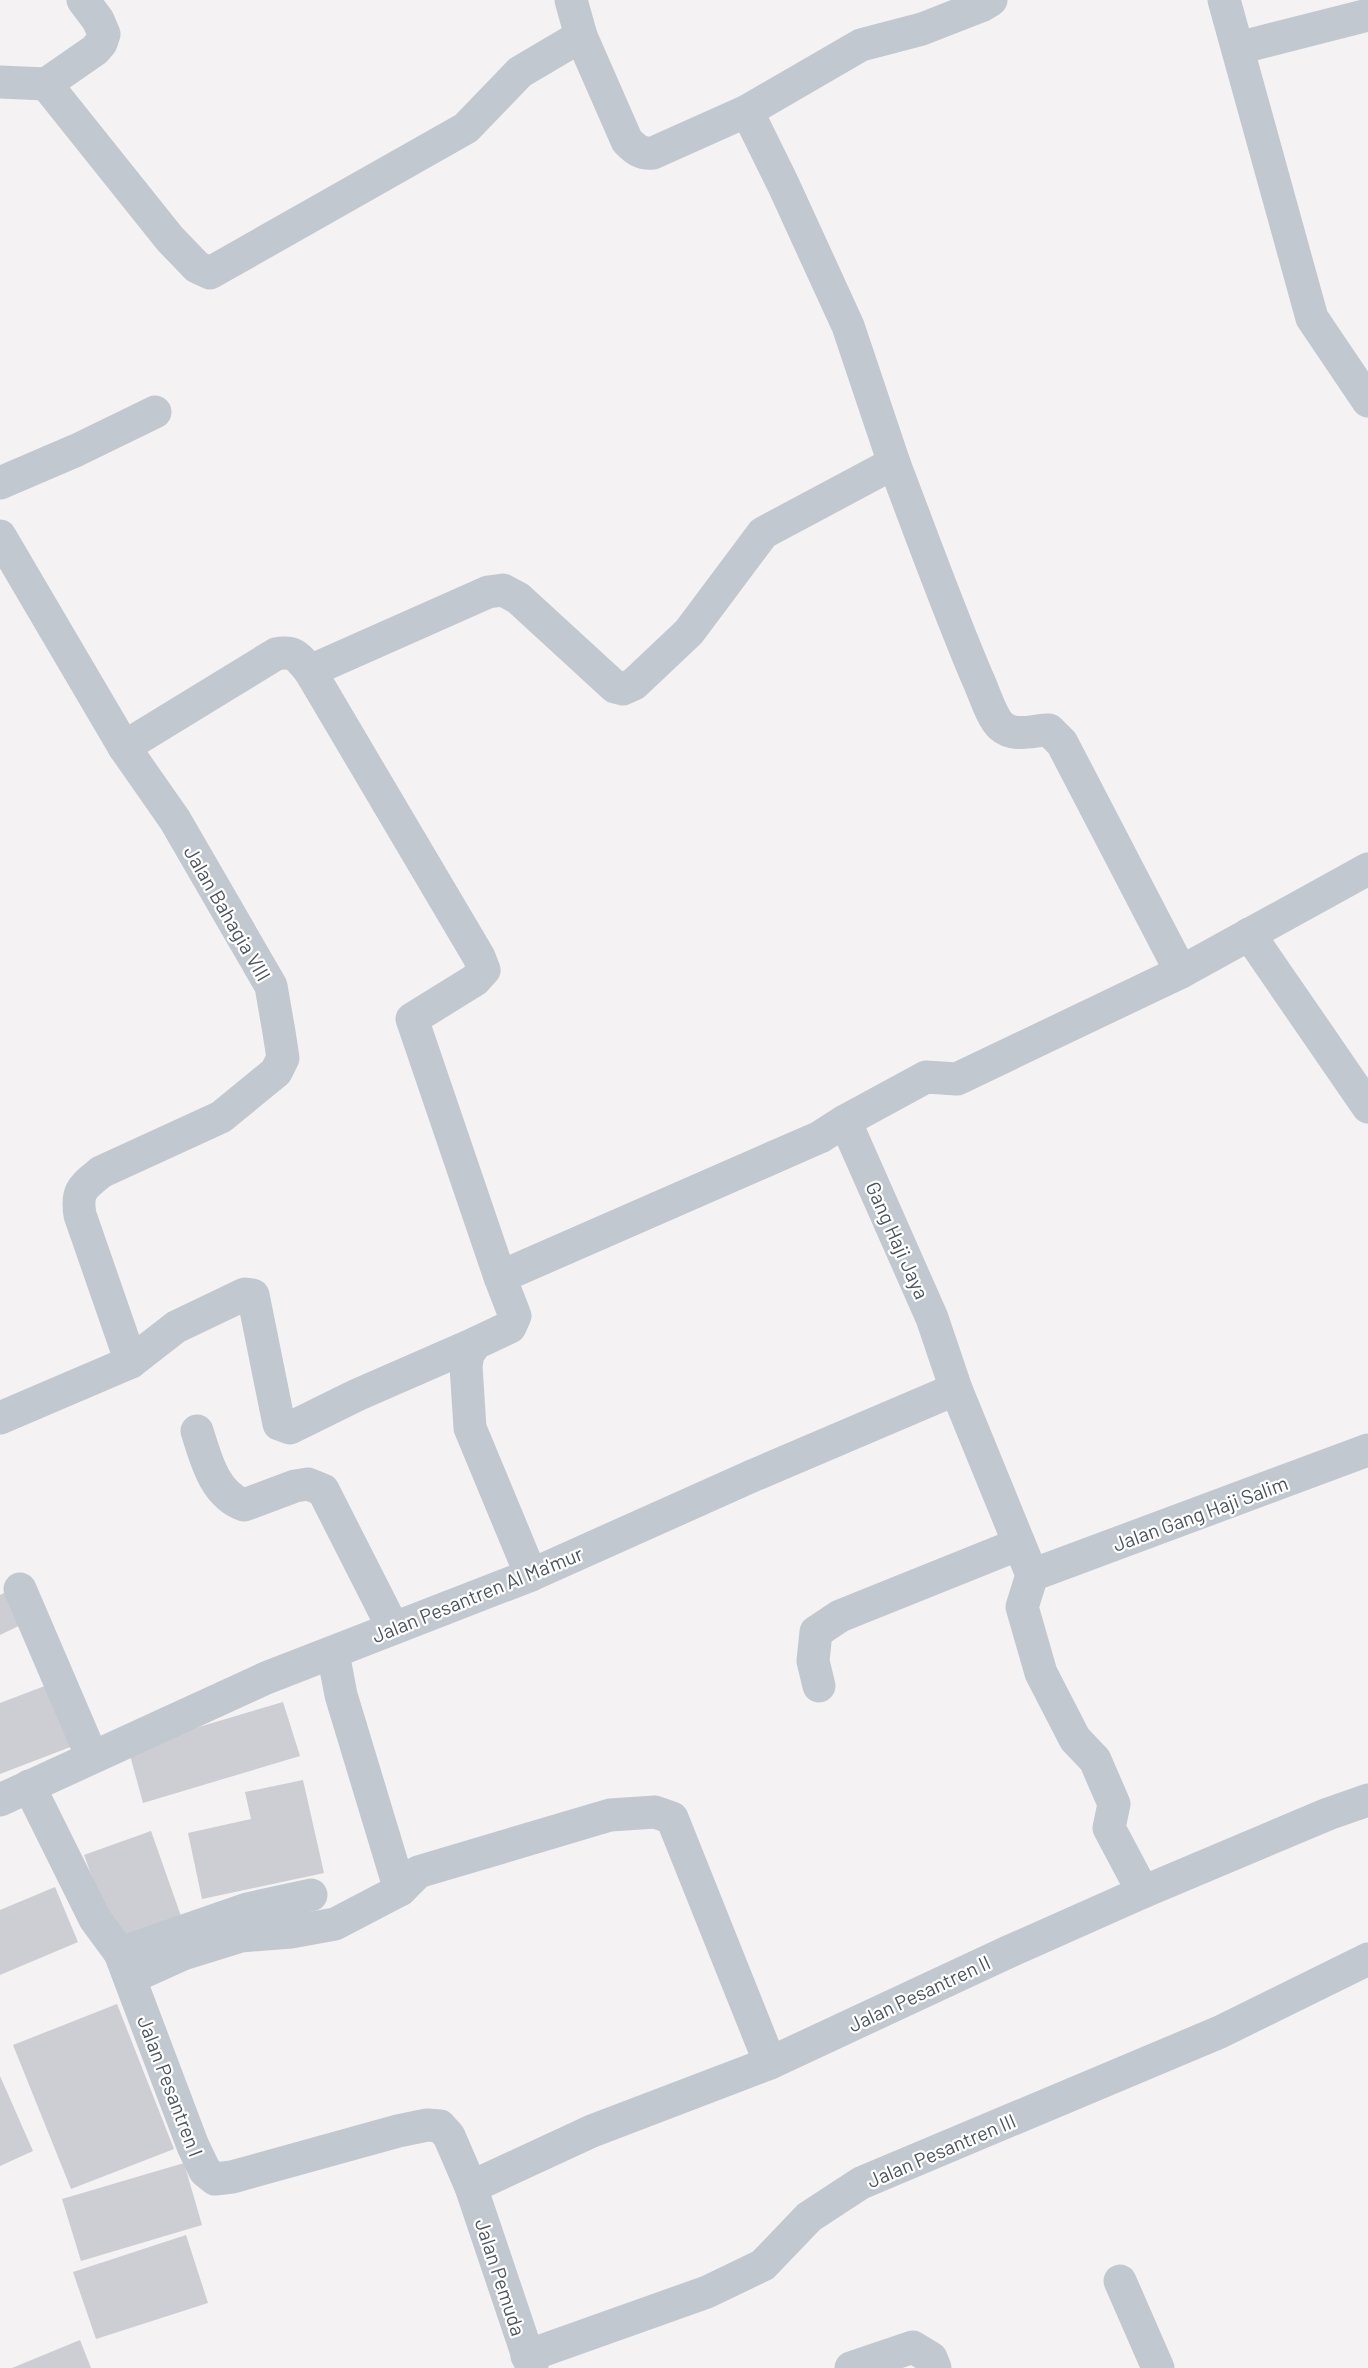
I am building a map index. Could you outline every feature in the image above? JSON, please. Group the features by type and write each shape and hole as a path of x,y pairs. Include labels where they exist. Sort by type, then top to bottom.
{"street":[{"path":"0,82 46,84 95,50 104,34 98,20 83,0"},
{"path":"571,0 581,36 627,141 635,150 643,154 653,153 747,111 861,45 922,29 981,6 990,0"},
{"path":"1224,0 1312,318 1368,401"},
{"path":"1238,48 1368,15"},
{"path":"46,84 171,239 197,267 210,273 466,128 520,72 581,36"},
{"path":"747,111 848,326 894,463 956,627 991,710 1001,726 1017,733 1049,730 1062,743 1181,972"},
{"path":"0,483 77,450 155,412"},
{"path":"310,671 489,592 503,590 518,598 615,687 623,689 634,684 689,632 763,533 894,463"},
{"name":"Jalan Bahagia VIII","path":"0,536 124,747 175,820 271,986 283,1058 276,1072 221,1117 101,1172 85,1186 78,1200 80,1215 131,1362"},
{"path":"0,1418 131,1362 176,1327 244,1294 253,1295 279,1424 290,1428 357,1395 510,1327 515,1316 412,1019 474,980 484,970 479,957 310,671 297,656 287,652 276,654 124,747"},
{"path":"500,1277 832,1129 926,1077 957,1079 1181,972 1368,869"},
{"path":"1249,934 1368,1107"},
{"name":"Gang Haji Jaya","path":"832,1129 932,1318 956,1389 1032,1575"},
{"path":"476,1343 468,1354 466,1366 470,1428 531,1575"},
{"name":"Jalan Pesantren Al Ma'mur","path":"0,1800 266,1678 531,1575 752,1476 956,1389"},
{"path":"197,1431 209,1469 224,1492 234,1501 244,1505 295,1486 308,1484 323,1490 393,1628"},
{"name":"Jalan Gang Haji Salim","path":"1032,1575 1368,1450"},
{"path":"819,1686 813,1661 816,1632 840,1616 1019,1544"},
{"path":"1032,1575 1022,1607 1041,1673 1075,1738 1095,1760 1114,1804 1109,1828 1143,1892"},
{"path":"21,1589 92,1757"},
{"path":"333,1653 341,1695 400,1890"},
{"name":"Jalan Pesantren I","path":"29,1786 95,1919 125,1966 193,2146 205,2171 215,2179 232,2177 427,2125 440,2126 449,2136 471,2187"},
{"name":"Jalan Pesantren II","path":"471,2187 592,2131 770,2063 1143,1892 1328,1814 1367,1802"},
{"path":"125,1966 183,1954 242,1936 291,1932 335,1924 400,1890 418,1872 609,1815 655,1812 672,1818 770,2063"},
{"path":"125,1966 247,1909 311,1895"},
{"name":"Jalan Pesantren III","path":"530,2362 707,2292 763,2265 809,2217 861,2183 1220,2032 1368,1959"},
{"name":"Jalan Pemuda","path":"471,2187 530,2362"},
{"path":"1120,2281 1158,2368"},
{"path":"851,2368 913,2347 931,2358 935,2368"}],"building":[{"path":"12,1589 27,1622 0,1635 0,1595"},
{"path":"50,1684 73,1746 0,1774 0,1703"},
{"path":"283,1702 300,1756 143,1803 128,1748"},
{"path":"303,1780 324,1873 202,1899 188,1833 251,1819 245,1792"},
{"path":"151,1831 181,1916 115,1940 84,1855"},
{"path":"55,1887 78,1942 0,1975 0,1910"},
{"path":"117,2004 174,2149 71,2189 13,2045"},
{"path":"0,2076 33,2151 0,2166"},
{"path":"184,2163 202,2225 81,2261 62,2199"},
{"path":"186,2235 208,2303 96,2339 73,2272"},
{"path":"80,2340 91,2368 12,2368"}]}
